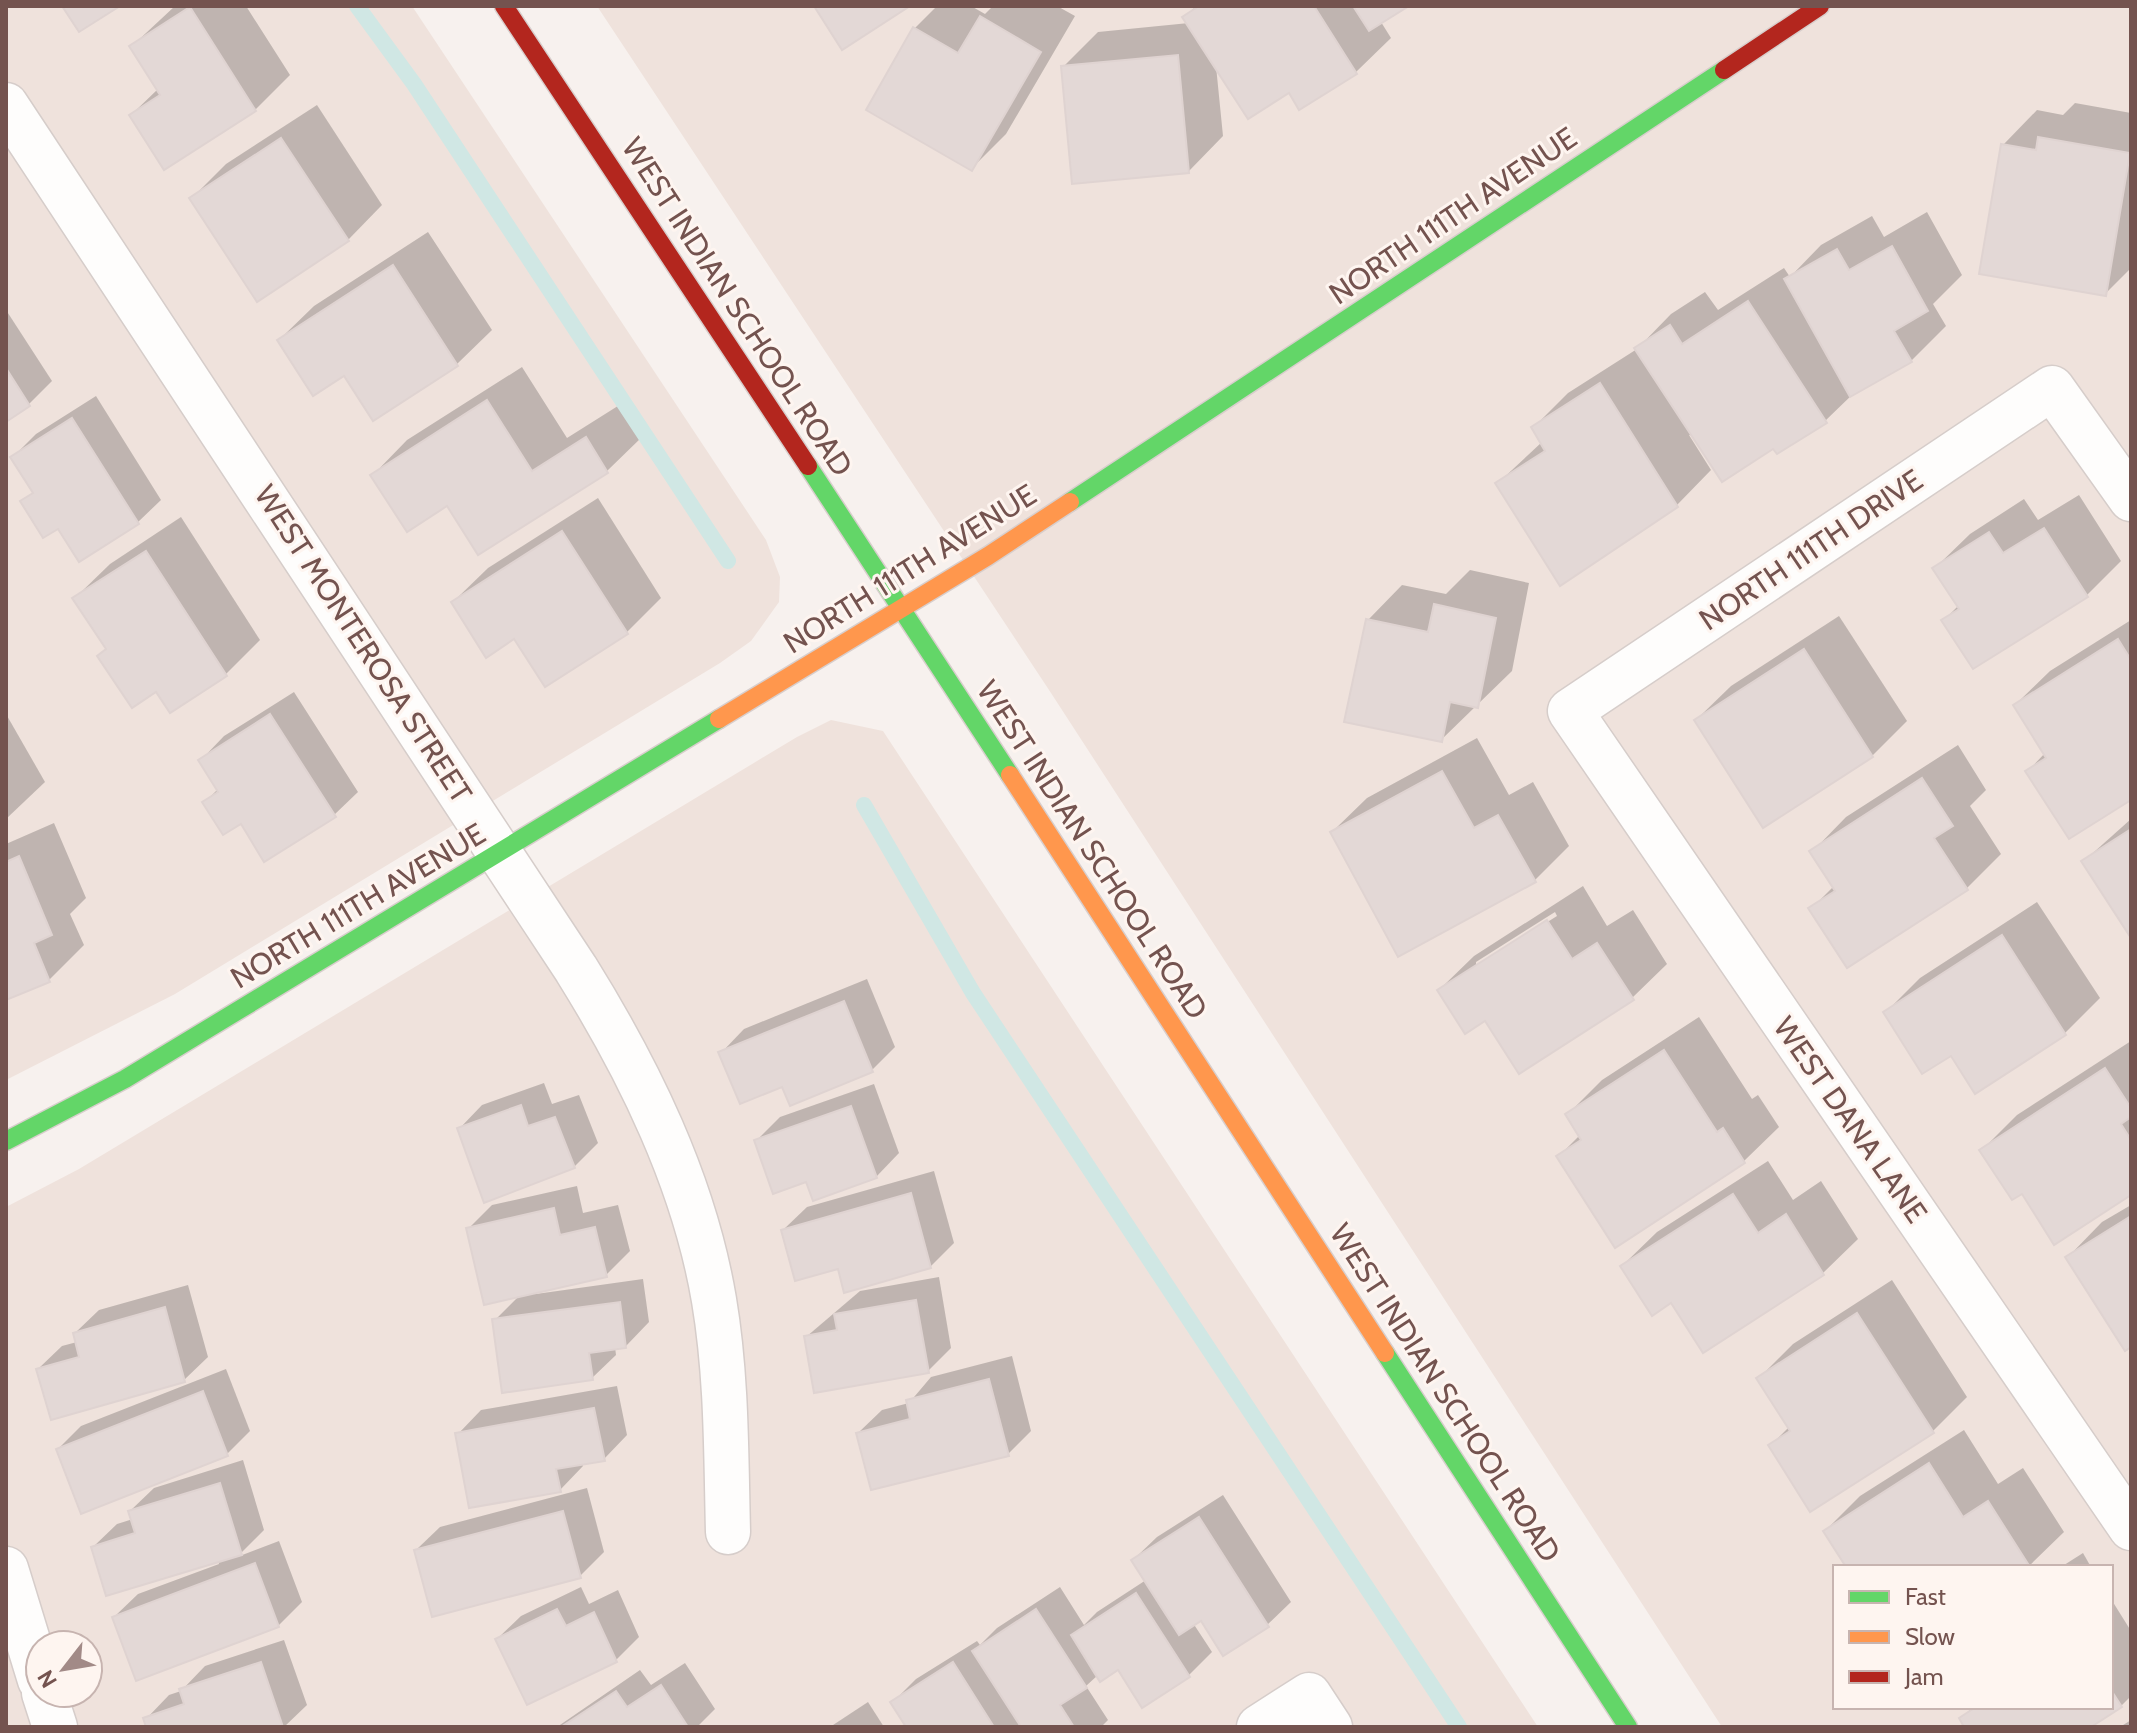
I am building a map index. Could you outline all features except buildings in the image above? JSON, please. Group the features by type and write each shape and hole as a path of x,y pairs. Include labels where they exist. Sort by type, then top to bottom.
{"street":[{"name":"WEST INDIAN SCHOOL ROAD","path":"504,6 902,609 1628,1727"},
{"name":"NORTH 111TH AVENUE","path":"6,1141 125,1079 902,609 1214,407 1820,6"},
{"name":"WEST MONTEROSA STREET","path":"6,105 613,1027 645,1091 697,1226 714,1298 724,1375 728,1532"},
{"name":"NORTH 111TH DRIVE","path":"1570,711 2052,388 2131,499"},
{"name":"WEST DANA LANE","path":"1570,711 2131,1528"},
{"path":"6,1569 24,1629"},
{"path":"1259,1727 1319,1711"}],"shaded area":[{"path":"6,6 412,6 766,540 780,577 779,602 751,641 720,663 175,994 6,1080"},
{"path":"597,6 2131,6 2131,1727 1722,1727 1051,693"},
{"path":"831,720 883,731 1538,1727 6,1727 6,1207 79,1169 797,737"}],"waterway":[{"path":"357,6 414,84 728,561"},
{"path":"864,805 973,993 1459,1727"}],"traffic: fast":[{"path":"1070,502 1724,70"},
{"path":"808,466 1010,775"},
{"path":"6,1141 125,1079 719,719"},
{"path":"1385,1353 1628,1727"}],"traffic: slow":[{"path":"719,719 988,556 1070,502"},
{"path":"1010,775 1385,1353"}],"traffic: jam":[{"path":"504,6 808,466"},
{"path":"1724,70 1820,6"}]}
